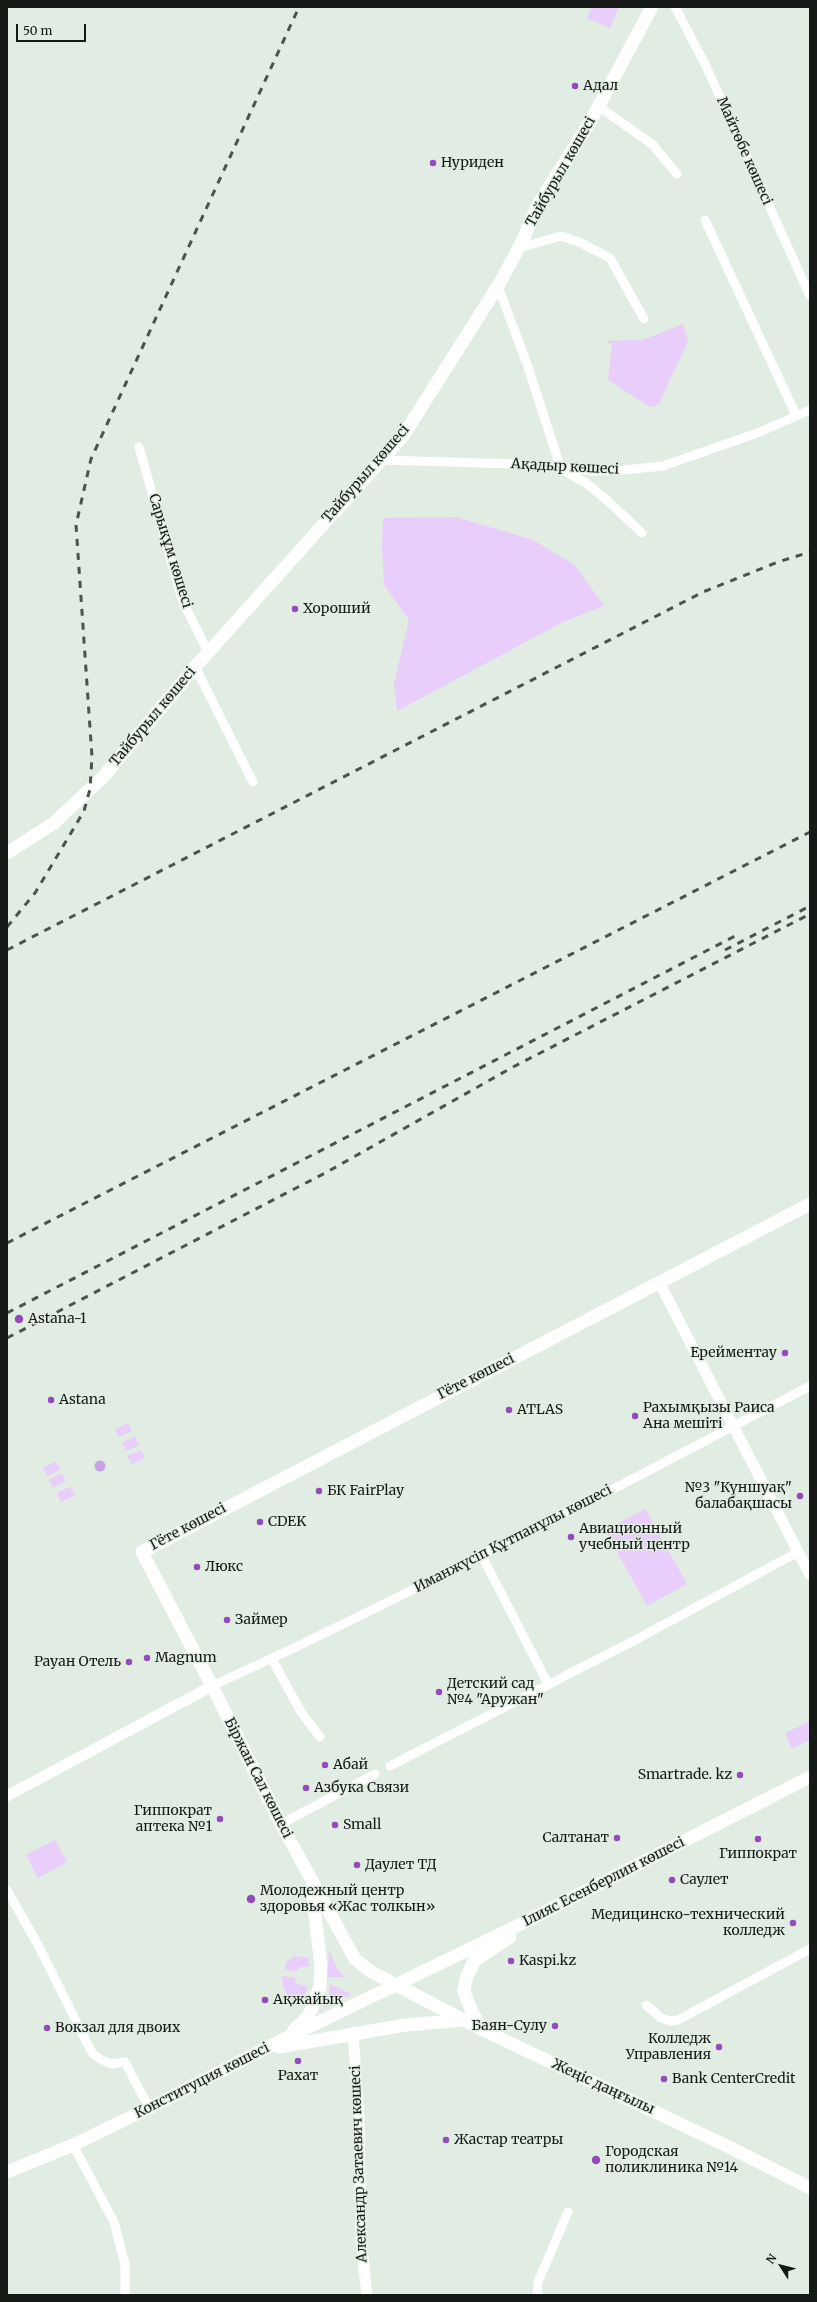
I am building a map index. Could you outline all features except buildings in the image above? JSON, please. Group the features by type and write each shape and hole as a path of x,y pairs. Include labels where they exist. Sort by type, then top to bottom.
{"main road":[{"name":"Тайбурыл көшесі","path":"7,852 54,823 104,776 208,652 403,436 498,286 519,248 536,208 598,106 652,7"},
{"name":"Гёте көшесі","path":"142,1552 810,1204"},
{"name":"Біржан Сал көшесі","path":"142,1552 212,1686 281,1824 355,1959 370,1970 396,1985"},
{"name":"Ілияс Есенберлин көшесі","path":"396,1985 539,1915 810,1777"},
{"path":"282,2040 309,2015 320,1987 321,1967 311,1879"},
{"path":"483,2030 472,2012 464,1991 466,1980 474,1961 539,1915"},
{"name":"Жеңіс даңғылы","path":"396,1985 483,2030 733,2149 810,2188"},
{"name":"Конституция көшесі","path":"7,2172 73,2145 282,2040 396,1985"},
{"path":"266,2049 353,2033 463,2020"}],"street":[{"name":"Майтөбе көшесі","path":"675,7 706,64 810,296"},
{"path":"598,106 652,144 677,174"},
{"path":"705,220 796,415"},
{"path":"519,248 561,236 579,242 610,258 644,319"},
{"path":"498,286 528,367 561,469 586,483 642,533"},
{"name":"Ақадыр көшесі","path":"382,460 515,464 595,472 663,466 760,432 810,410"},
{"name":"Сарықұм көшесі","path":"139,447 182,600 208,652"},
{"path":"195,667 253,782"},
{"path":"658,1282 810,1575"},
{"name":"Иманжүсіп Құтпанұлы көшесі","path":"212,1686 272,1659 734,1426 810,1386"},
{"path":"390,1766 798,1552"},
{"path":"481,1554 548,1684"},
{"path":"272,1659 301,1712 320,1737"},
{"path":"7,1796 212,1686"},
{"path":"281,1824 375,1774"},
{"path":"7,1890 38,1945 92,2053 111,2064 125,2062 149,2108"},
{"path":"646,2005 661,2018 670,2021 678,2020 810,1949"},
{"name":"Александр Затаевич көшесі","path":"353,2033 359,2118 361,2240 366,2295"},
{"path":"73,2145 114,2222 125,2264 124,2295"},
{"path":"537,2295 538,2282 568,2212"}],"shaded area":[{"path":"592,7 619,7 610,28 587,18"},
{"path":"683,324 688,341 659,404 650,407 608,380 612,344 603,341 643,340"},
{"path":"456,517 533,540 575,565 604,606 563,622 397,711 394,683 409,620 384,585 382,547 383,518"},
{"path":"128,1423 132,1431 119,1437 115,1429"},
{"path":"135,1436 139,1445 126,1451 122,1443"},
{"path":"141,1450 145,1458 132,1464 127,1456"},
{"path":"100,1460 104,1462 106,1466 104,1470 100,1472 96,1470 94,1466 96,1462"},
{"path":"56,1461 60,1470 47,1476 43,1468"},
{"path":"62,1473 66,1481 53,1488 49,1479"},
{"path":"70,1487 75,1495 61,1502 57,1493"},
{"path":"645,1509 687,1584 647,1606 605,1530"},
{"path":"810,1721 810,1740 792,1749 785,1733"},
{"path":"55,1840 67,1862 38,1878 26,1855"},
{"path":"329,1949 338,1971 346,1977 327,1977"},
{"path":"295,1956 309,1958 309,1967 300,1967 295,1972 285,1969 287,1961"},
{"path":"282,1976 295,1978 295,1983 308,1987 302,2002 290,1998 284,1989"},
{"path":"330,1984 351,1994 323,2008 329,1994"}],"railway":[{"path":"7,927 35,893 84,811 90,789 92,757 76,525 91,459 299,7"},
{"path":"7,950 703,592 778,562 810,552"},
{"path":"7,1243 810,832"},
{"path":"725,950 810,906"},
{"path":"7,1338 327,1172 513,1067 810,914"},
{"path":"7,1313 737,935"}],"place":[{"name":"Адал","path":"575,86"},
{"name":"Нуриден","path":"433,163"},
{"name":"Хороший","path":"295,609"},
{"name":"Astana-1","path":"19,1319"},
{"name":"Ерейментау","path":"785,1353"},
{"name":"Astana","path":"51,1400"},
{"name":"ATLAS","path":"509,1410"},
{"name":"Рахымқызы Раиса Ана мешіті","path":"635,1416"},
{"name":"БК FairPlay","path":"319,1491"},
{"name":"№3 \"Күншуақ\" балабақшасы","path":"800,1496"},
{"name":"CDEK","path":"260,1522"},
{"name":"Авиационный учебный центр","path":"571,1537"},
{"name":"Люкс","path":"197,1567"},
{"name":"Займер","path":"227,1620"},
{"name":"Magnum","path":"147,1658"},
{"name":"Рауан Отель","path":"129,1662"},
{"name":"Детский сад №4 \"Аружан\"","path":"439,1692"},
{"name":"Абай","path":"325,1765"},
{"name":"Smartrade. kz","path":"740,1775"},
{"name":"Азбука Связи","path":"306,1788"},
{"name":"Гиппократ аптека №1","path":"220,1819"},
{"name":"Small","path":"335,1825"},
{"name":"Салтанат","path":"617,1838"},
{"name":"Гиппократ","path":"758,1839"},
{"name":"Даулет ТД","path":"357,1865"},
{"name":"Саулет","path":"672,1880"},
{"name":"Молодежный центр здоровья «Жас толкын»","path":"251,1899"},
{"name":"Медицинско-технический колледж","path":"793,1923"},
{"name":"Kaspi.kz","path":"511,1961"},
{"name":"Ақжайық","path":"265,2000"},
{"name":"Баян-Сулу","path":"555,2026"},
{"name":"Вокзал для двоих","path":"47,2028"},
{"name":"Колледж Управления","path":"719,2047"},
{"name":"Рахат","path":"298,2061"},
{"name":"Bank CenterCredit","path":"664,2079"},
{"name":"Жастар театры","path":"446,2140"},
{"name":"Городская поликлиника №14","path":"596,2160"}]}
